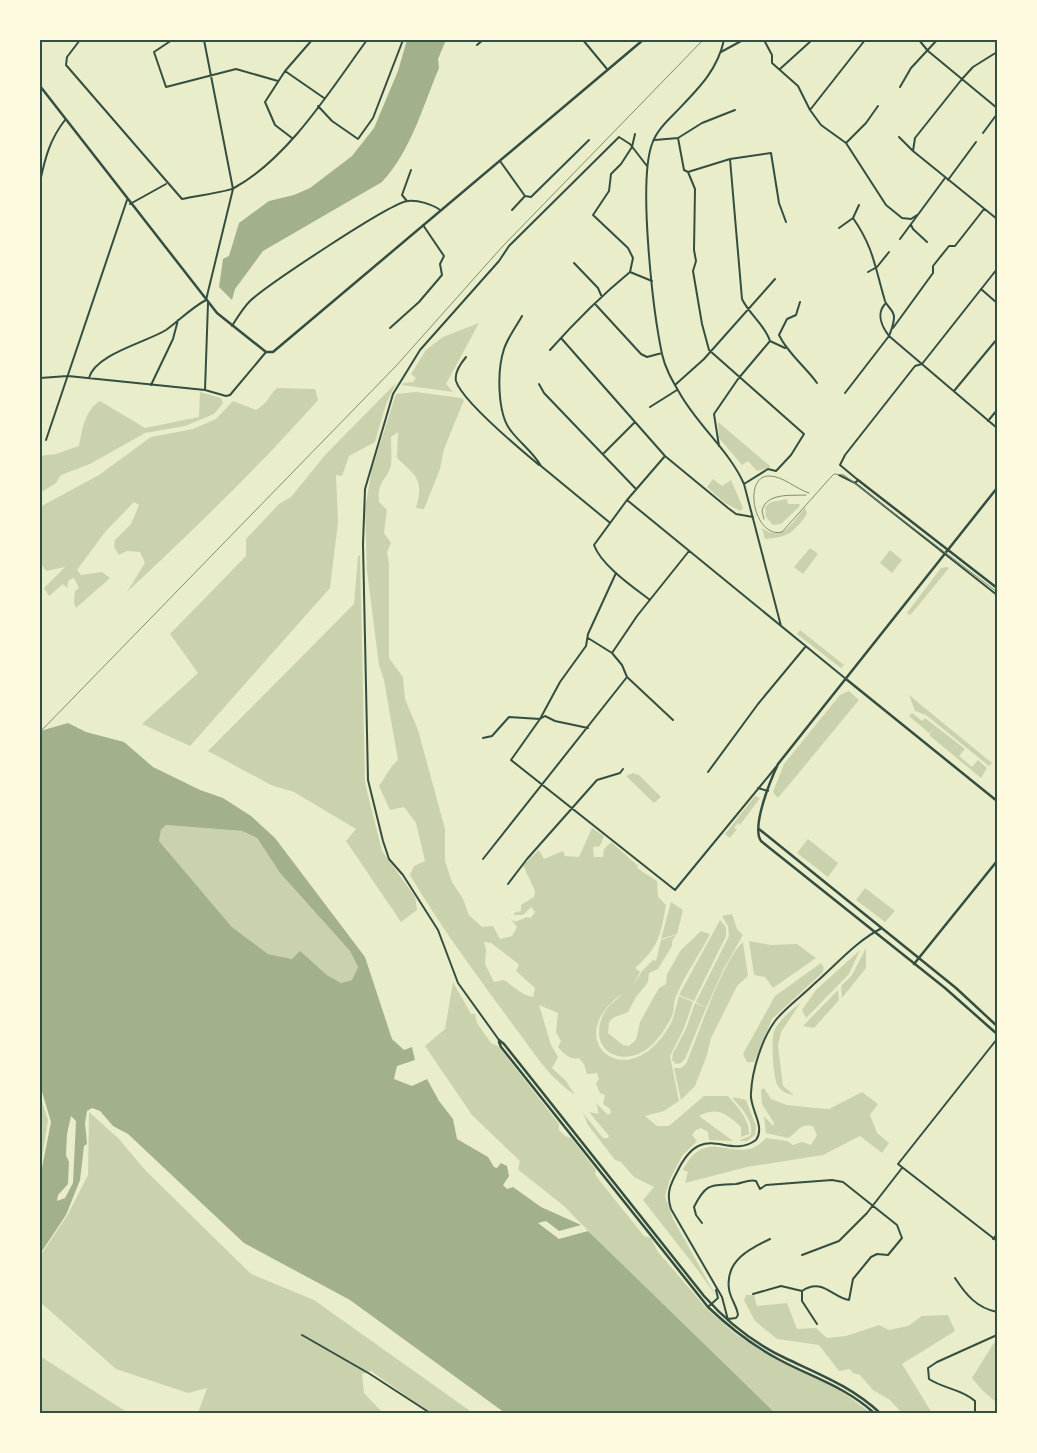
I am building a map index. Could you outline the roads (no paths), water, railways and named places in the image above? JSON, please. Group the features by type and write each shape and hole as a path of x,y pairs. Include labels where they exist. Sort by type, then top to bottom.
{"street":[{"path":"80,40 67,57 66,65 161,174 166,184 182,199 233,190 280,152 318,106 367,40"},
{"path":"172,40 155,49 166,87 236,69 278,81"},
{"path":"204,40 233,190 207,301 205,390"},
{"path":"292,138 275,125 265,102 278,81 311,40"},
{"path":"318,106 332,121 358,139 373,118 403,40"},
{"path":"477,45 483,40"},
{"path":"583,40 607,70"},
{"path":"40,86 207,301 232,326 266,352 273,352 642,40"},
{"path":"724,40 721,52 700,87 660,128 653,140 647,166 652,280 666,369 693,414 737,468 744,484 781,626"},
{"path":"721,52 743,40"},
{"path":"766,40 772,55 772,63 798,86 810,110 821,125 846,143 886,205 902,218 911,219 917,214 976,142"},
{"path":"780,69 812,40"},
{"path":"810,110 865,40"},
{"path":"919,40 928,50 997,108"},
{"path":"900,86 911,68 938,40"},
{"path":"913,151 915,138 962,79 997,52"},
{"path":"285,72 324,98"},
{"path":"846,143 866,123 878,106"},
{"path":"653,140 678,138 702,123 735,110"},
{"path":"983,133 997,114"},
{"path":"40,182 47,150 57,130 66,120"},
{"path":"550,350 596,305 602,296 630,272 633,258 628,248 593,215 609,192 611,174 621,164 632,146 635,134"},
{"path":"647,166 632,146 619,136 509,246 499,261 420,350 393,394 372,461 364,502 368,780 389,858 403,875 438,930 458,983 499,1040 501,1047 531,1086 710,1305 744,1338 779,1359 842,1389 874,1413"},
{"path":"899,137 913,151 997,219"},
{"path":"678,138 684,170 688,172 695,189 694,250 696,261 693,271 702,324 709,350 804,434 791,455 776,471 768,470 744,484"},
{"path":"500,162 525,196 531,197 589,140"},
{"path":"688,172 730,159 771,153 779,203 786,222"},
{"path":"730,159 742,299 747,310 768,335 770,341 785,348 806,366 817,383"},
{"path":"407,201 402,195 411,170"},
{"path":"130,204 166,184"},
{"path":"512,210 525,196"},
{"path":"46,440 127,200"},
{"path":"232,326 250,302 288,273 376,216 407,201 434,205 441,210"},
{"path":"839,228 853,218 859,205"},
{"path":"891,330 933,272 933,266 950,246 955,246 984,209"},
{"path":"900,239 917,214"},
{"path":"845,393 889,336 894,317 893,312 886,304 877,267 864,234 853,218"},
{"path":"390,328 420,302 442,275 440,264 444,256 423,225"},
{"path":"911,225 927,242"},
{"path":"868,272 877,267 889,252"},
{"path":"574,263 598,288 602,296"},
{"path":"997,269 922,364 915,366 845,455 840,465 997,588"},
{"path":"630,272 652,280"},
{"path":"675,385 704,359 709,350 775,279"},
{"path":"981,289 997,303"},
{"path":"89,378 90,373 111,355 141,343 166,329 207,301"},
{"path":"785,348 779,335 787,319 796,315 800,302"},
{"path":"886,304 882,307 881,320 882,326 889,336 997,428"},
{"path":"596,305 641,354 647,357 662,353"},
{"path":"522,316 503,351 499,385 502,411 510,431 534,455 540,466"},
{"path":"151,385 173,339 178,320"},
{"path":"561,338 665,456 736,514 753,517"},
{"path":"954,391 997,340"},
{"path":"720,448 714,414 740,377 770,341"},
{"path":"40,378 68,376 205,390 228,395 266,352"},
{"path":"466,357 457,371 456,380 460,389 492,424 609,522"},
{"path":"539,384 544,394 636,489"},
{"path":"650,407 678,390"},
{"path":"988,420 997,410"},
{"path":"603,454 635,422"},
{"path":"650,600 616,573 596,552 594,545 609,522 665,456"},
{"path":"840,475 855,483 997,595"},
{"path":"855,483 858,480"},
{"path":"616,573 588,634 586,646 560,682 540,720 511,760 574,808 675,890 946,555 997,488"},
{"path":"627,500 997,801"},
{"path":"612,653 689,550"},
{"path":"588,638 612,653 622,665 627,677 673,720"},
{"path":"708,772 758,704 806,646"},
{"path":"483,859 627,677"},
{"path":"483,738 492,736 509,717 540,720 545,716 555,721 588,728"},
{"path":"778,764 758,828 758,835 761,841 914,964 997,1034"},
{"path":"508,884 527,859 598,780 620,773 623,769"},
{"path":"758,788 768,791"},
{"path":"758,828 765,836 919,958 973,1003 997,1026"},
{"path":"914,964 997,861"},
{"path":"728,1320 724,1302 671,1209 668,1193 684,1158 700,1145 708,1143 741,1146 756,1140 760,1130 751,1102 751,1091 759,1056 773,1024 788,1008 874,932 882,928"},
{"path":"997,1039 898,1164 997,1241"},
{"path":"802,1255 839,1241 872,1206 902,1168"},
{"path":"702,1223 696,1215 694,1207 703,1192 717,1183 733,1184 752,1180 756,1181 760,1189 766,1184 832,1180 843,1182 897,1225 902,1238 888,1255 877,1254 871,1257 851,1284 849,1300 821,1287 802,1291 781,1286 753,1294"},
{"path":"994,1239 997,1234"},
{"path":"728,1320 736,1318 738,1315 729,1290 731,1268 746,1252 770,1239"},
{"path":"955,1278 969,1298 988,1310 997,1312"},
{"path":"710,1305 718,1298 714,1286"},
{"path":"802,1291 802,1301 817,1324"},
{"path":"710,1305 728,1320 781,1356 844,1385 880,1413"},
{"path":"302,1335 370,1374 430,1413"},
{"path":"975,1413 975,1401 968,1394 930,1379 928,1368 937,1362 997,1335"}],"tram line":[{"path":"809,493 774,477 769,476 761,479 756,486 754,496 758,517 764,526 772,532 782,532 834,474 844,475 997,592"},
{"path":"764,519 762,511 764,505 774,498 787,495 806,495"}],"railway":[{"path":"40,732 396,366 502,247 703,40"}]}
